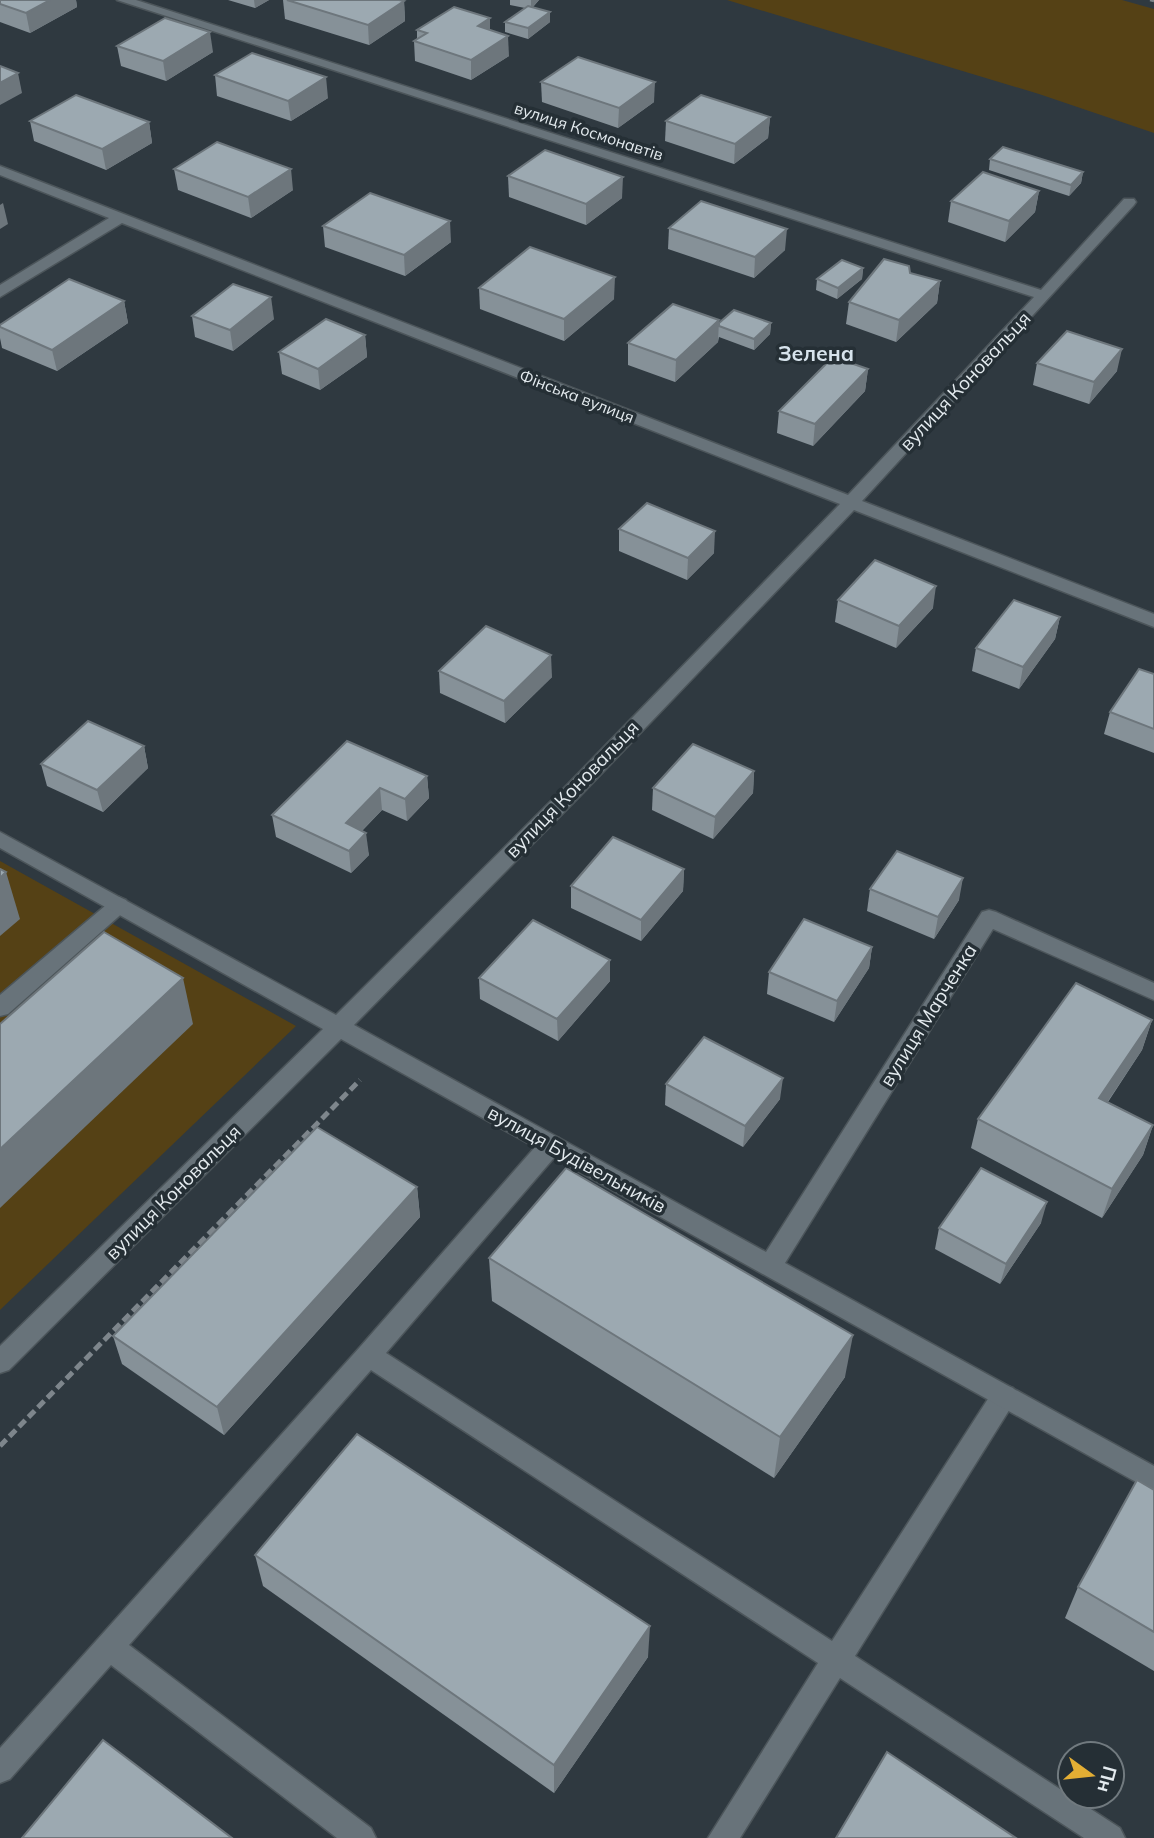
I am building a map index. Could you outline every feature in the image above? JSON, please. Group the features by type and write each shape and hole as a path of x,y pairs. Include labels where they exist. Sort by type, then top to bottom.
{"street":[{"name":"вулиця Космонавтів","path":"123,0 1045,296"},
{"name":"Фінська вулиця","path":"0,170 1154,621"},
{"name":"вулиця Коновальця","path":"0,1362 339,1028 852,502 1129,202"},
{"path":"0,292 119,218"},
{"name":"вулиця Будівельників","path":"0,839 1154,1480"},
{"path":"0,1008 119,905"},
{"name":"вулиця Марченка","path":"770,1266 989,918 1154,992"},
{"path":"0,1769 369,1355 551,1145"},
{"path":"369,1355 1110,1838"},
{"path":"723,1838 1004,1396"},
{"path":"109,1647 361,1838"}],"path":[{"path":"0,1446 386,1053"}],"shaded area":[{"path":"727,0 1122,0 1154,9 1154,133 1039,94"},
{"path":"0,861 296,1026 0,1310"}],"building":[{"path":"0,0 50,0 26,13 0,4"},
{"path":"287,0 399,0 404,1 368,25"},
{"path":"528,6 550,12 528,28 505,22"},
{"path":"454,7 490,18 478,26 508,36 471,60 414,41 427,33 417,30"},
{"path":"165,18 210,32 163,61 117,46"},
{"path":"252,53 326,77 288,101 215,75"},
{"path":"578,57 655,82 619,108 541,82"},
{"path":"0,66 18,73 0,83"},
{"path":"76,95 149,122 102,149 30,121"},
{"path":"701,95 770,117 735,144 666,121"},
{"path":"217,142 291,169 248,197 174,169"},
{"path":"1003,147 1083,172 1071,185 990,159"},
{"path":"545,150 623,177 586,204 508,176"},
{"path":"983,172 1039,191 1009,221 951,201"},
{"path":"370,193 450,221 404,255 323,226"},
{"path":"701,201 787,229 755,257 669,228"},
{"path":"530,247 615,277 564,319 479,288"},
{"path":"884,259 909,266 910,273 940,281 899,320 849,302"},
{"path":"842,260 863,268 838,288 817,279"},
{"path":"69,279 124,301 52,350 0,327 0,325"},
{"path":"233,284 271,297 230,330 192,316"},
{"path":"673,304 719,320 676,360 628,343"},
{"path":"734,310 771,323 754,339 719,326"},
{"path":"326,319 365,335 318,369 279,352"},
{"path":"1067,331 1122,349 1094,382 1037,363"},
{"path":"833,357 868,369 815,424 779,411"},
{"path":"647,503 715,531 688,558 619,529"},
{"path":"875,560 936,586 899,626 838,600"},
{"path":"1014,600 1060,617 1023,667 976,648"},
{"path":"486,626 551,655 504,701 439,671"},
{"path":"1139,669 1154,674 1154,729 1110,712"},
{"path":"88,721 144,746 97,790 41,764"},
{"path":"347,741 427,776 405,799 380,788 346,823 366,833 349,851 272,815"},
{"path":"693,744 754,771 715,817 653,788"},
{"path":"613,837 684,869 641,920 571,886"},
{"path":"897,851 963,878 938,917 870,889"},
{"path":"804,919 872,947 837,1001 769,972"},
{"path":"533,920 610,960 557,1019 479,978"},
{"path":"104,932 183,978 0,1149 0,1024"},
{"path":"1076,983 1152,1020 1099,1098 1153,1125 1112,1189 978,1119"},
{"path":"704,1037 783,1078 745,1126 666,1084"},
{"path":"317,1127 417,1187 217,1407 113,1336"},
{"path":"566,1168 853,1335 780,1437 489,1258"},
{"path":"981,1168 1047,1202 1006,1264 939,1228"},
{"path":"357,1434 650,1626 554,1765 255,1555"},
{"path":"1137,1480 1154,1490 1154,1632 1078,1587"},
{"path":"103,1740 232,1838 22,1838"},
{"path":"887,1752 1016,1838 836,1838"}],"district":[{"name":"Зелена","path":"816,354"}]}
